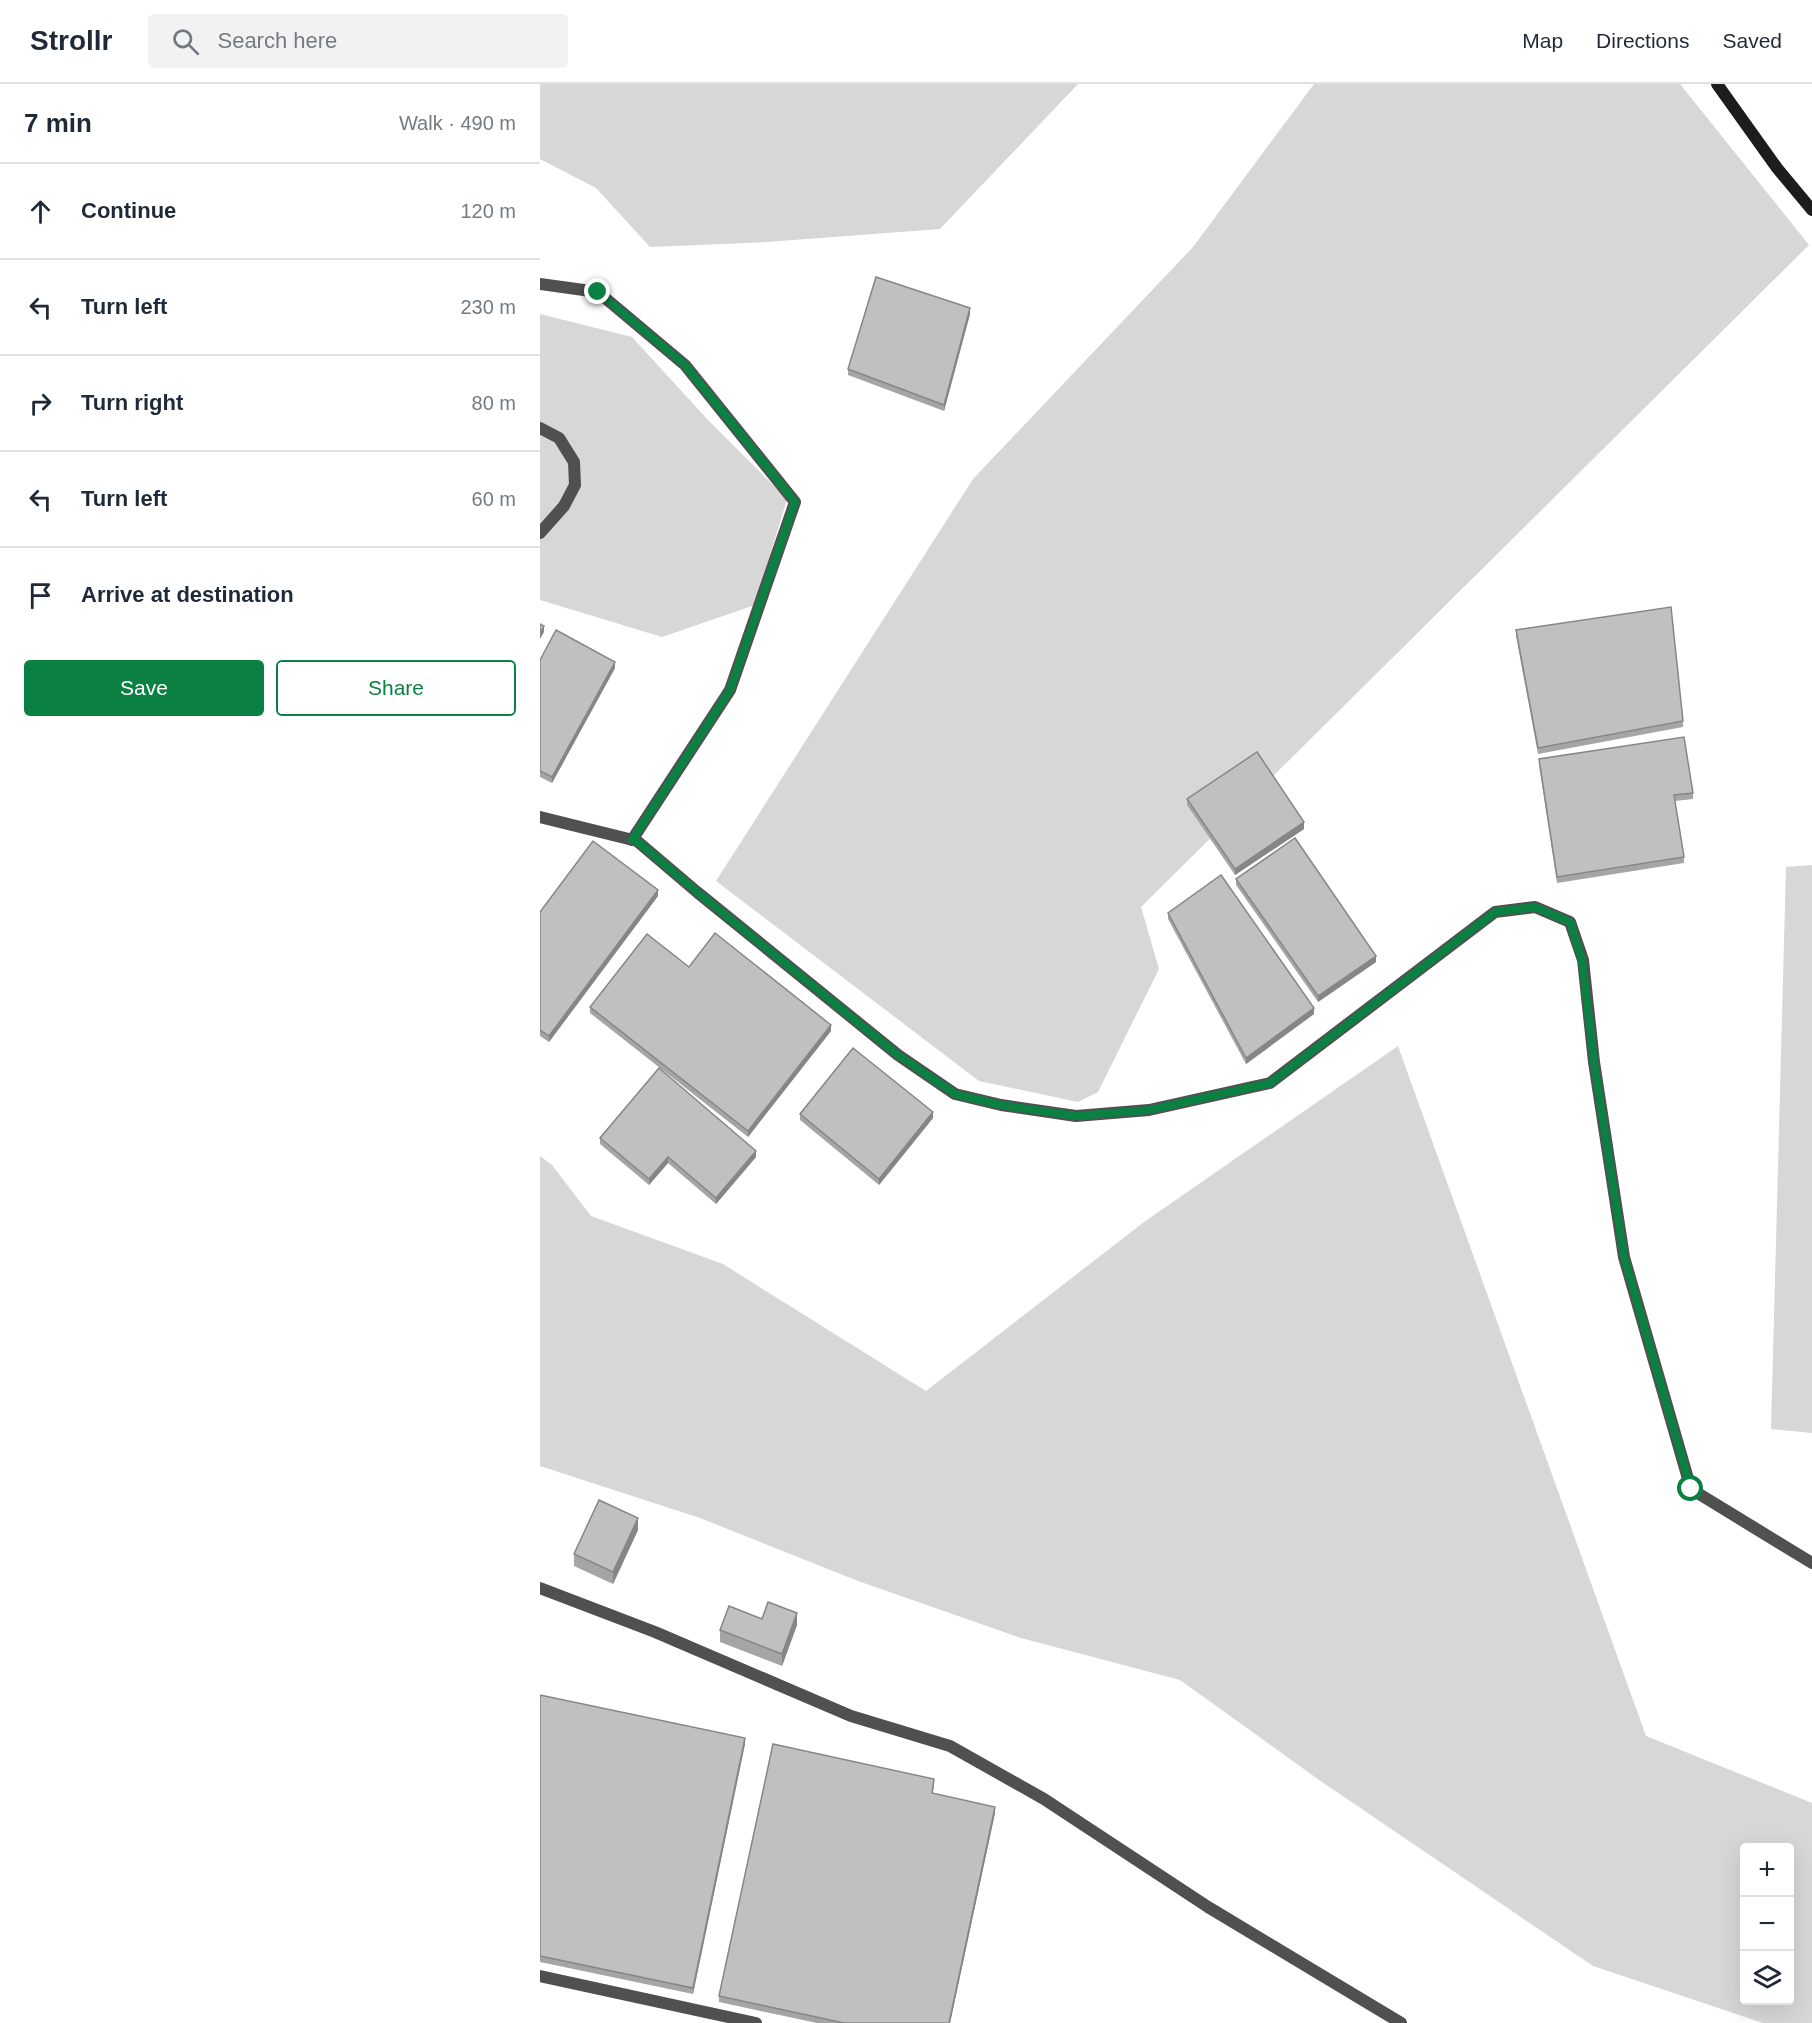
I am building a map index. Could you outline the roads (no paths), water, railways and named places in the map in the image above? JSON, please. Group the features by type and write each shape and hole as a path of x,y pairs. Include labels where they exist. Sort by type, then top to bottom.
{"main road":[{"path":"1718,84 1777,168 1812,210"}],"street":[{"path":"540,284 598,292 685,365 795,502 730,690 632,840"},
{"path":"540,428 559,438 574,462 575,485 564,506 540,533"},
{"path":"540,817 637,841 898,1055 955,1094 1001,1105 1076,1116 1149,1110 1270,1083 1495,912 1535,907 1570,922 1582,960 1594,1062 1624,1257 1691,1489 1812,1563"},
{"path":"540,1588 655,1632 852,1716 950,1746 1044,1799 1383,2018 1401,2023"},
{"path":"540,1976 756,2023"}]}
